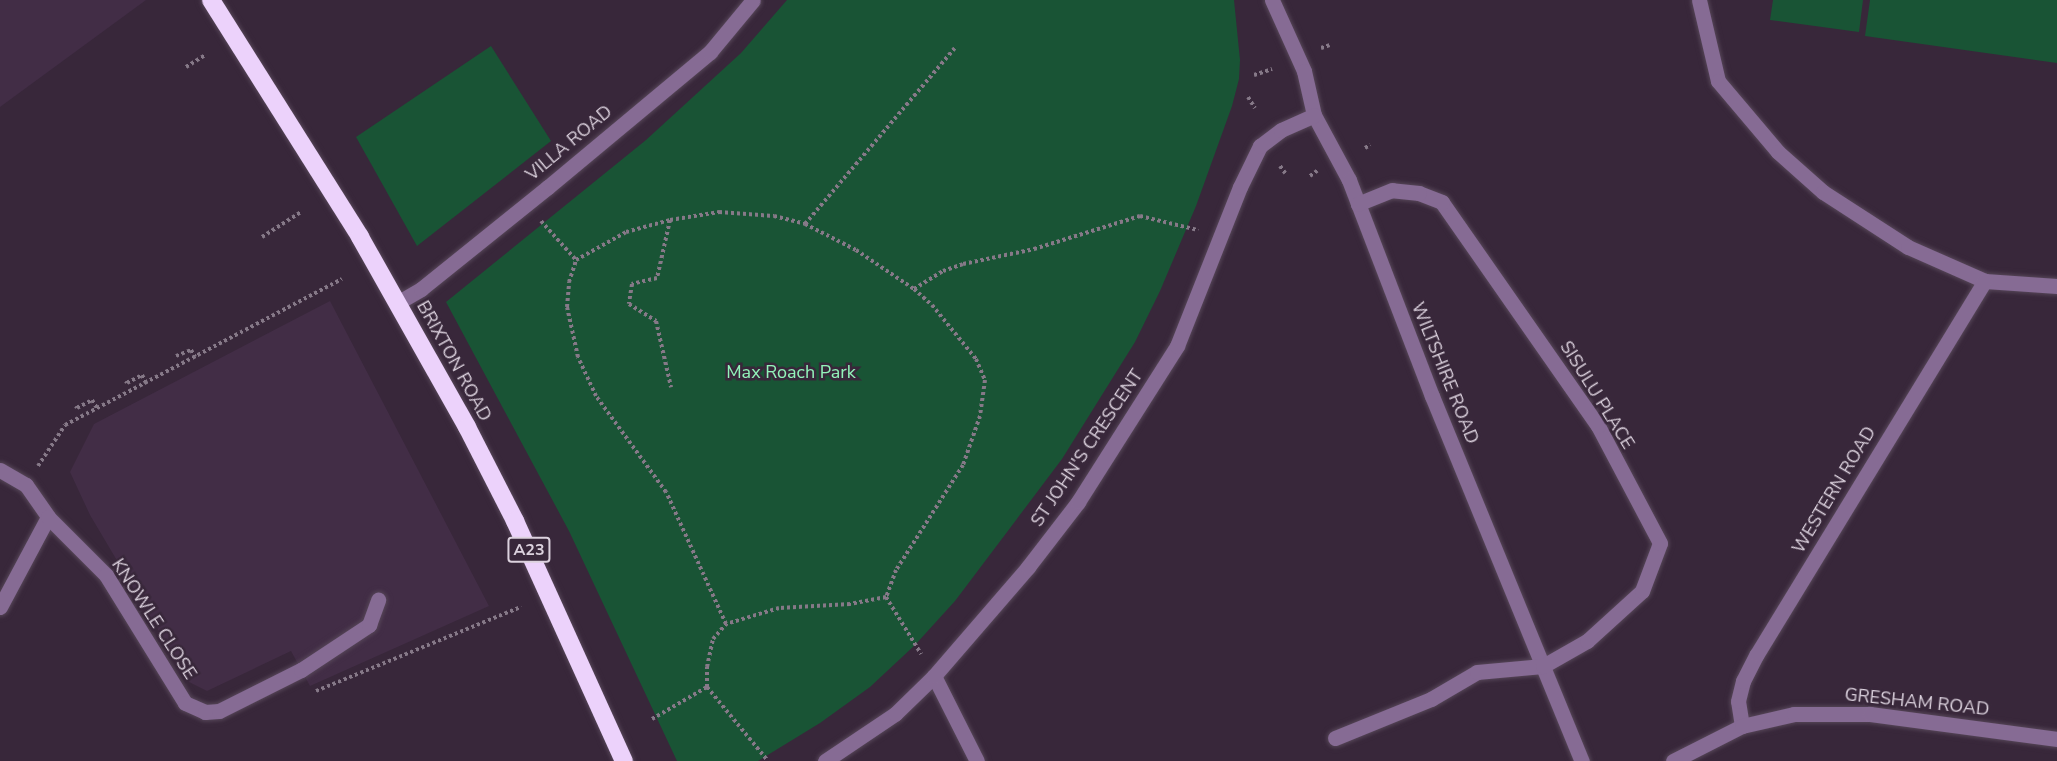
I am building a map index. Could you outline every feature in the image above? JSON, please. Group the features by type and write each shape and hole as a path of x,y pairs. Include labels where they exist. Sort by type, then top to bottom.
{"highway":[{"name":"BRIXTON ROAD","path":"211,0 360,237 467,427 516,521 624,761"}],"street":[{"name":"VILLA ROAD","path":"397,303 421,289 710,52 753,0"},
{"name":"WILTSHIRE ROAD","path":"1272,0 1304,71 1314,115 1349,180 1432,396 1582,761"},
{"path":"1700,0 1718,81 1778,152 1823,192 1852,213 1908,247 1985,281 2057,286"},
{"name":"ST JOHN'S CRESCENT","path":"825,761 895,714 934,676 1028,567 1084,492 1177,346 1223,236 1240,187 1260,146 1281,130 1314,115"},
{"name":"SISULU PLACE","path":"1358,204 1392,190 1419,193 1442,202 1598,426 1660,543 1642,591 1587,641 1543,666"},
{"name":"WESTERN ROAD","path":"1742,726 1738,701 1743,681 1756,654 1985,281"},
{"path":"0,470 26,485"},
{"name":"KNOWLE CLOSE","path":"26,485 48,518 106,575 185,703 205,711 219,711 302,670 369,625 378,600"},
{"path":"0,607 48,518"},
{"path":"1335,738 1431,699 1477,672 1543,666"},
{"path":"934,676 976,761"},
{"name":"GRESHAM ROAD","path":"1673,761 1742,726 1794,714 1870,714 2057,739"}],"path":[{"path":"1321,48 1330,45"},
{"path":"805,224 955,48"},
{"path":"186,67 206,56"},
{"path":"1254,75 1272,69"},
{"path":"1248,97 1255,108"},
{"path":"1280,166 1285,173"},
{"path":"1310,176 1318,170"},
{"path":"262,237 301,212"},
{"path":"726,624 666,492 596,396 578,357 567,307 568,282 576,260 626,232 670,220 719,212 774,216 805,224 856,250 914,289 932,305 976,359 985,380 984,397 977,427 963,465 896,570 886,597"},
{"path":"914,289 943,271 963,264 1034,249 1140,216 1223,236"},
{"path":"540,220 576,260"},
{"path":"670,220 657,278 632,284 629,304 656,321 671,387"},
{"path":"26,485 65,425 342,279"},
{"path":"176,356 191,350 195,357"},
{"path":"126,381 127,383 142,375 146,382"},
{"path":"76,406 77,408 93,400 97,408"},
{"path":"886,597 934,676"},
{"path":"768,761 707,687 707,668 713,639 726,624 779,608 849,604 886,597"},
{"path":"312,693 521,607"},
{"path":"652,719 707,687"}],"shaded area":[{"path":"0,0 146,0 0,107"},
{"path":"330,301 489,606 310,686 291,651 207,691 189,682 90,515 70,472 94,424"}],"green space":[{"name":"Max Roach Park","path":"787,0 1234,0 1240,60 1239,79 1232,106 1196,206 1160,291 1135,342 1062,459 955,601 915,645 870,687 820,723 758,761 677,761 569,531 446,302 646,140 741,53"},
{"path":"1773,0 1863,0 1859,32 1770,20"},
{"path":"1870,0 2057,0 2057,63 1865,36"},
{"path":"491,46 551,141 417,246 356,137"}]}
